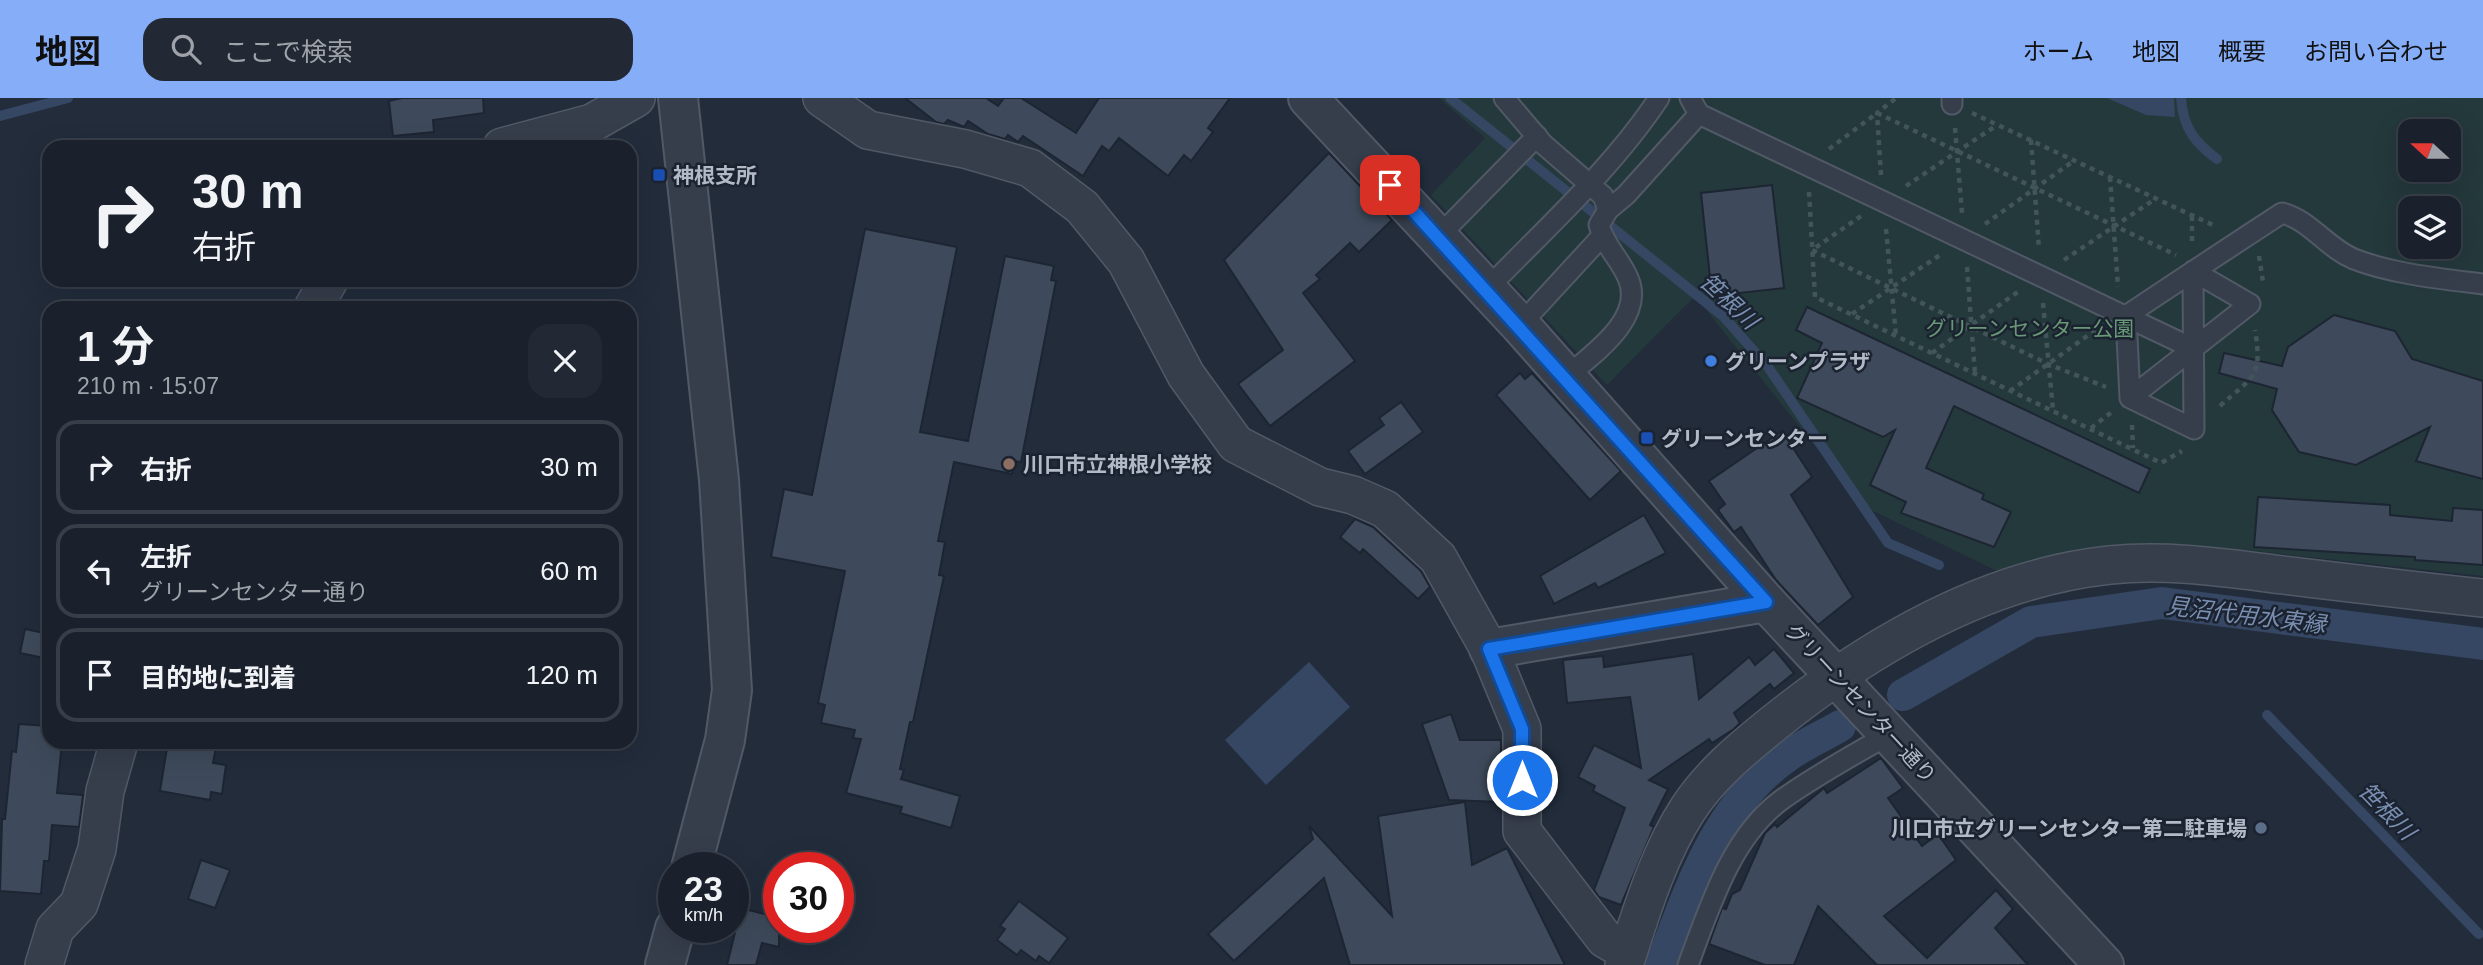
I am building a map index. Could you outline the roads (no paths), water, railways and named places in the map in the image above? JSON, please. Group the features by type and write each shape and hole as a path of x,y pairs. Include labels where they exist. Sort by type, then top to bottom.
{"street":[{"path":"528,140 592,123 635,98"},
{"path":"678,98 719,480 732,690 725,740 695,852"},
{"path":"822,98 869,130 965,149 1030,168 1082,207 1126,261 1186,375 1236,443 1320,487 1353,495 1385,509 1438,558 1489,649 1522,729 1522,831 1605,939 1626,959 1667,848 1689,808 1741,750 1872,652 1984,597 2046,578 2107,565 2201,565 2483,598"},
{"name":"グリーンセンター通り","path":"1308,98 1520,325 1766,602 1891,733 2104,965"},
{"path":"1489,649 1766,602"},
{"path":"44,965 55,929 79,904 97,849 105,791 118,749"},
{"path":"665,965 671,943"}],"lane":[{"path":"1504,98 1537,136 1602,196 1608,210"},
{"path":"1486,290 1589,183 1643,122 1659,98"},
{"path":"1565,378 1607,341 1629,314 1630,282 1602,236 1599,225 1608,210 1626,195 1695,106 1883,201 2192,348"},
{"path":"1439,236 1537,136"},
{"path":"2126,316 2282,213 2298,217 2321,239 2354,259 2431,277 2483,284"},
{"path":"1520,325 1602,236"},
{"path":"2130,397 2250,304 2193,271"},
{"path":"2130,397 2194,429 2193,271"},
{"path":"2126,316 2130,397"},
{"path":"1688,965 1714,899 1749,836 1778,803 1891,733"}],"water":[{"path":"2107,98 2174,98 2175,117 2146,115"},
{"path":"1309,662 1350,707 1266,785 1225,740"}],"waterway":[{"path":"0,116 68,98"},
{"name":"笹根川","path":"1450,98 1723,316 1768,367 1888,543 1939,565"},
{"path":"2181,98 2184,117 2191,133 2217,159"},
{"name":"見沼代用水東縁","path":"1903,695 2031,622 2162,603 2483,644"},
{"name":"笹根川","path":"2267,715 2479,934"},
{"name":"見沼代用水東縁","path":"1661,965 1695,878 1725,823 1743,798 1764,775 1789,755 1840,726"}],"place":[{"name":"神根支所","path":"659,175"},
{"name":"グリーンプラザ","path":"1711,361"},
{"name":"グリーンセンター","path":"1647,438"},
{"name":"川口市立神根小学校","path":"1009,464"},
{"name":"川口市立グリーンセンター第二駐車場","path":"2261,828"}],"park label":[{"name":"グリーンセンター公園","path":"2030,328"}]}
